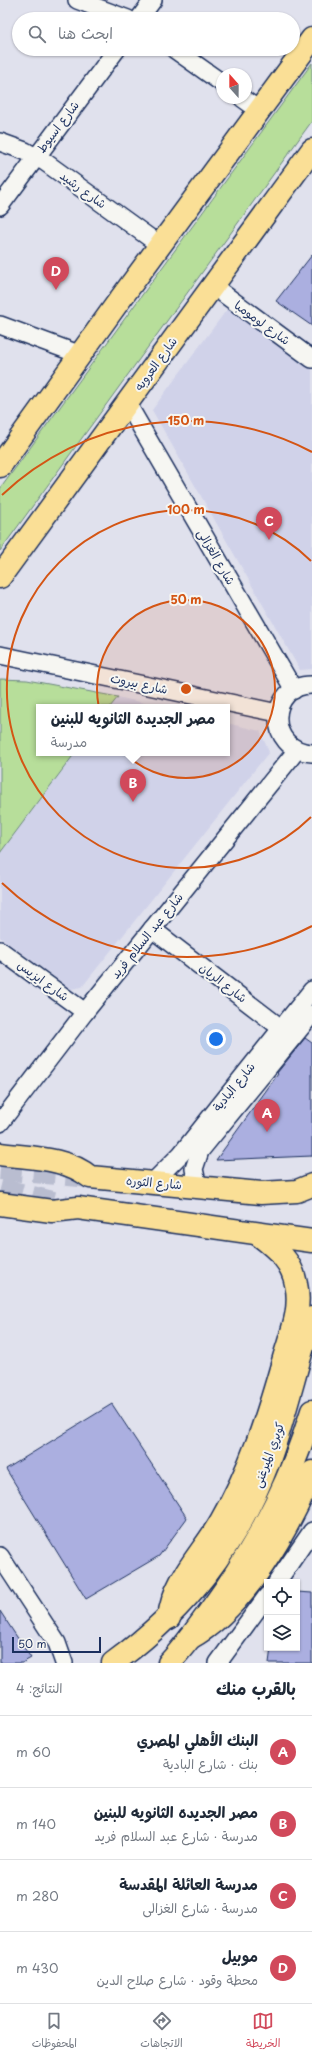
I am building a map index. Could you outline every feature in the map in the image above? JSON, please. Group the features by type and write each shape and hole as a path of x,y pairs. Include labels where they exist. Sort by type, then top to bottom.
{"main road":[{"path":"0,466 312,40"},
{"name":"شارع العروبه","path":"0,578 312,150"},
{"name":"شارع الثوره","path":"0,1154 63,1163 77,1168 90,1177 261,1193 307,1190"},
{"path":"0,1204 52,1211 78,1208 312,1241"},
{"path":"169,1618 172,1600 179,1584 220,1524 250,1464 307,1312 298,1291 291,1267 276,1248 259,1234"},
{"name":"كوبري الميرغنى","path":"113,1663 169,1618 202,1580 234,1533 260,1482 276,1439 307,1312"},
{"name":"كوبري الميرغنى","path":"190,1638 255,1544 278,1502 297,1457 312,1411"},
{"path":"169,1663 190,1638 223,1613 253,1576 284,1530 312,1472"}],"street":[{"path":"77,0 109,12"},
{"path":"144,12 153,0"},
{"name":"شارع اسيوط","path":"0,206 111,56"},
{"path":"184,56 216,80"},
{"path":"250,104 260,111"},
{"name":"شارع رشيد","path":"0,142 36,157 160,246"},
{"name":"شارع لومومبا","path":"213,286 312,359"},
{"path":"0,325 81,355"},
{"name":"شارع الغزالى","path":"127,403 294,690"},
{"name":"شارع بيروت","path":"0,655 278,713"},
{"path":"304,752 283,738 278,726 278,713 283,700 294,690 301,686 312,685"},
{"name":"شارع عبد السلام فريد","path":"0,1123 85,1012 152,929 304,752"},
{"name":"شارع الريان","path":"152,929 287,1033"},
{"name":"شارع ايزيس","path":"0,950 85,1012"},
{"name":"شارع البادية","path":"198,1187 194,1169 200,1152 287,1033 312,990"},
{"name":"شارع البادية","path":"153,1182 180,1154 287,1033 312,1014"},
{"path":"278,1579 312,1531"},
{"path":"0,1556 58,1643 64,1663"},
{"path":"218,1663 264,1600"}],"shaded area":[{"path":"228,308 312,369 312,669 300,670 152,410"},
{"path":"118,697 148,704 112,704"},
{"path":"230,724 260,731 269,752 82,987 71,989 0,937 0,853 73,756 230,756"}],"green space":[{"path":"312,63 312,121 0,551 0,489"},
{"path":"0,679 27,680 118,697 112,704 36,704 36,756 73,756 0,853"}],"building":[{"path":"312,255 312,326 276,301"},
{"path":"305,1038 312,1043 312,1156 216,1160 278,1074 277,1073"},
{"path":"112,1404 187,1518 159,1556 86,1599 6,1469"},
{"path":"300,1592 312,1593 312,1663 269,1663 271,1651 300,1651"},
{"path":"0,1611 31,1658 22,1663 0,1663"}],"tunnel":[{"path":"0,1169 90,1177"},
{"path":"0,1189 65,1205"}],"place":[{"name":"موبيل","path":"56,290"},
{"name":"مدرسة العائلة المقدسة","path":"269,540"},
{"name":"مصر الجديده الثانويه للبنين","path":"133,802"},
{"name":"البنك الأهلي المصري","path":"267,1132"}]}
